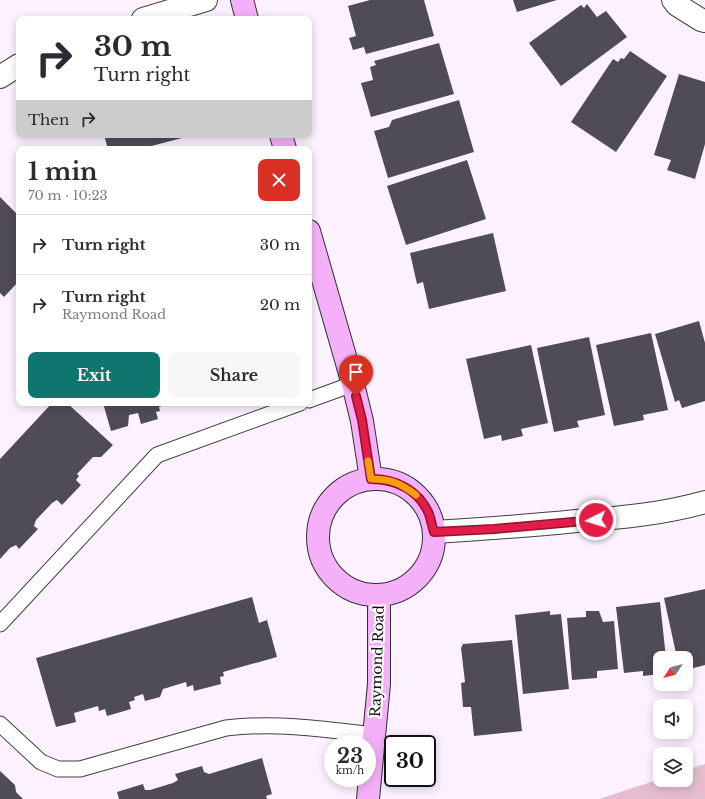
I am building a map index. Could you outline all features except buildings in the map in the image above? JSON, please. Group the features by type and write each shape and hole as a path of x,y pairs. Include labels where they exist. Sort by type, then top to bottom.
{"street":[{"path":"153,16 206,0"},
{"path":"242,0 246,16"},
{"path":"673,0 677,5 705,21"},
{"path":"0,77 16,67"},
{"path":"312,241 362,420 371,479"},
{"path":"371,479 385,479 403,485 418,497 429,514 434,532 433,551 426,568 413,582 397,592 379,595 361,593 345,587 332,575 323,560 318,544 318,526 324,510 334,496 349,485 371,479"},
{"path":"434,532 494,529 612,518 643,514 705,502"},
{"name":"Raymond Road","path":"374,735 379,684 379,595"},
{"name":"Raymond Road","path":"368,799 369,787"}],"lane":[{"path":"312,399 353,384"},
{"path":"0,624 157,455 292,406"},
{"path":"0,724 41,762 58,769 80,769 226,728 267,725 374,735"}],"shaded area":[{"path":"705,764 705,799 599,799 653,781 653,787 693,787 693,768"}],"slow traffic":[{"path":"368,461 371,479 385,479 403,485 416,495"}],"route":[{"path":"356,396 362,420 371,479 385,479 403,485 418,497 429,514 434,532 494,529 596,520"}]}
